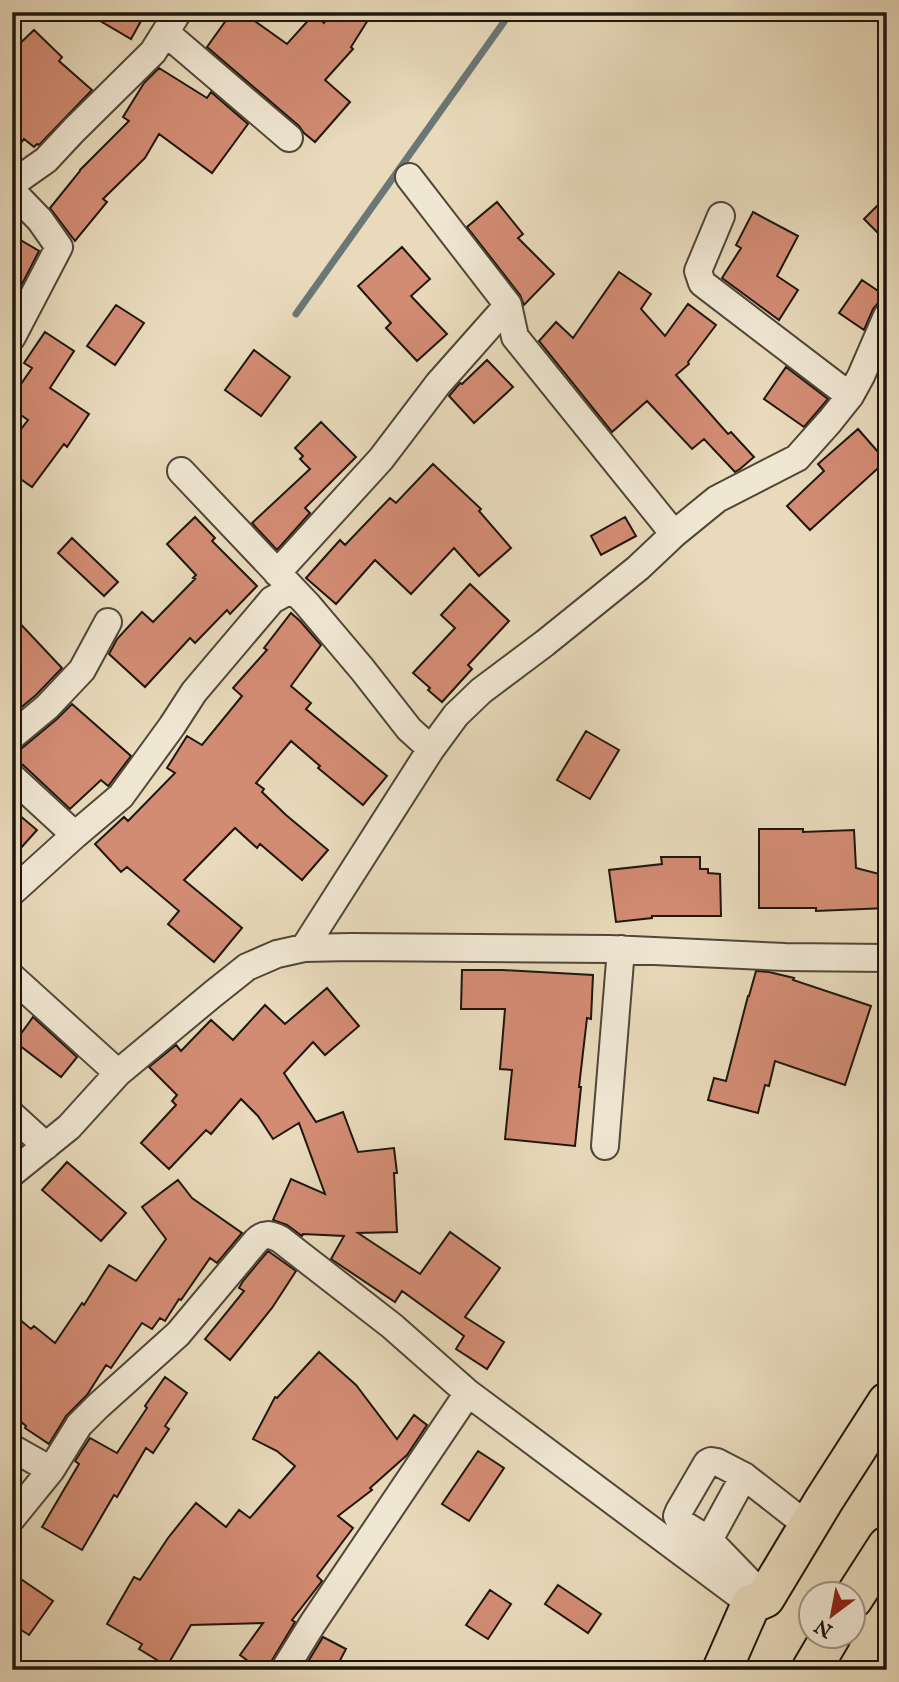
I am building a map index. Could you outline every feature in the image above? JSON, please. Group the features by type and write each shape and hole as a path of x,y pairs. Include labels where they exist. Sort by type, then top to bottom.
{"highway":[{"path":"722,1670 758,1601 887,1402"},
{"path":"865,1580 887,1546"},
{"path":"811,1670 823,1650"}],"street":[{"path":"12,184 46,160 153,52 169,20 289,138"},
{"path":"409,177 508,306 515,337 674,534"},
{"path":"12,191 40,220 59,247 12,337"},
{"path":"720,216 698,271 702,283 849,396"},
{"path":"12,892 121,796 194,692 272,600 438,384 508,306"},
{"path":"304,948 431,749 456,715 481,691 638,568 717,499 797,458 849,396 861,376 887,316"},
{"path":"181,471 307,604 409,730 431,749"},
{"path":"12,736 47,707 82,670 108,622"},
{"path":"12,778 75,835"},
{"path":"12,1173 69,1127 118,1073 247,967 276,954 304,948 621,949 785,957 887,958"},
{"path":"605,1146 621,949"},
{"path":"12,977 118,1073"},
{"path":"12,1115 46,1146"},
{"path":"12,1518 51,1470 79,1425 178,1334 256,1241 269,1234 392,1326 468,1393 758,1601"},
{"path":"284,1670 468,1393"},
{"path":"12,1448 51,1470"},
{"path":"758,1601 709,1540 680,1522 677,1517 707,1463 717,1462 744,1476 808,1526"},
{"path":"709,1540 744,1476"}],"building":[{"path":"85,12 146,12 131,39"},
{"path":"232,12 242,12 287,44 314,14 324,23 331,12 373,12 351,47 353,49 325,80 350,102 315,142 207,47"},
{"path":"34,30 62,57 59,61 92,90 39,145 34,147 24,139 12,155 12,51"},
{"path":"159,68 207,98 211,92 248,124 212,173 159,134 145,158 103,199 107,202 75,241 50,208 80,170 129,121 123,117 144,83"},
{"path":"887,196 887,242 864,219"},
{"path":"497,202 523,234 518,238 554,274 524,305 520,295 467,227"},
{"path":"753,212 798,236 777,276 798,290 779,320 722,278 741,248 736,245"},
{"path":"12,235 39,251 18,292 12,288"},
{"path":"402,247 430,279 411,296 447,334 417,361 386,328 391,323 358,286"},
{"path":"619,272 651,294 641,309 665,336 688,304 716,325 689,364 676,375 728,434 731,432 754,457 735,472 704,439 692,449 647,401 612,432 539,341 556,322 573,338"},
{"path":"862,280 887,297 887,300 878,303 873,309 864,330 839,313"},
{"path":"116,305 144,323 115,365 87,346"},
{"path":"45,332 74,351 50,388 89,414 67,447 64,444 32,487 12,473 12,441 28,420 12,409 12,397 32,368 24,363"},
{"path":"254,350 290,377 261,416 225,390"},
{"path":"487,360 513,387 474,423 449,396"},
{"path":"786,367 828,399 804,427 764,399"},
{"path":"321,422 356,457 305,508 310,513 277,550 252,523 310,469 300,459 303,456 295,448"},
{"path":"858,429 886,461 810,530 787,506 824,471 818,464"},
{"path":"433,464 481,509 479,511 511,548 479,576 454,548 411,594 375,560 336,604 306,578 340,540 345,545 390,498 396,503"},
{"path":"195,517 215,538 212,541 257,586 230,614 227,610 195,643 190,638 145,687 109,654 117,639 142,612 153,622 195,579 193,578 196,575 167,544"},
{"path":"625,517 636,536 601,555 591,536"},
{"path":"72,538 118,582 104,596 58,553"},
{"path":"470,584 509,621 468,665 472,669 442,702 413,673 455,628 441,615"},
{"path":"291,613 321,645 291,686 311,703 306,709 387,776 363,805 318,768 320,766 291,741 256,783 286,815 328,850 302,880 260,844 257,848 235,828 184,880 242,928 214,962 168,924 179,911 127,867 121,872 95,844 124,817 128,821 175,773 167,768 187,736 202,745 242,696 233,688 267,650 264,648"},
{"path":"12,615 62,668 12,715"},
{"path":"72,704 131,756 108,786 101,780 70,809 23,765 12,762 12,751 22,748"},
{"path":"586,731 619,750 590,799 557,780"},
{"path":"12,809 37,830 12,858"},
{"path":"759,829 803,829 803,832 854,830 856,868 887,876 887,908 816,911 816,908 759,908"},
{"path":"661,857 700,857 700,869 720,874 721,916 652,916 616,922 609,870 662,864"},
{"path":"462,970 593,975 591,1019 587,1018 575,1146 505,1139 512,1070 500,1069 505,1009 461,1009"},
{"path":"756,971 794,978 793,980 871,1006 845,1085 775,1061 758,1113 708,1100 714,1078 726,1081"},
{"path":"327,988 359,1026 325,1055 313,1042 284,1073 316,1122 343,1112 358,1152 394,1148 397,1173 394,1173 397,1232 358,1233 420,1274 450,1232 500,1268 465,1317 504,1342 487,1369 456,1349 464,1336 402,1291 395,1302 331,1259 344,1236 302,1236 287,1225 273,1220 291,1179 325,1194 299,1123 273,1139 258,1116 241,1099 211,1134 206,1130 169,1169 141,1143 176,1105 172,1101 177,1095 149,1067 176,1045 181,1051 211,1020 233,1040 265,1005 285,1024"},
{"path":"33,1017 77,1057 61,1077 15,1042"},
{"path":"67,1162 126,1213 101,1241 42,1190"},
{"path":"178,1180 192,1198 242,1233 217,1263 210,1258 165,1321 160,1318 152,1329 142,1323 111,1368 106,1365 87,1395 66,1416 49,1444 25,1428 12,1414 12,1313 31,1329 34,1326 55,1343 82,1303 84,1305 109,1265 136,1281 166,1239 142,1207"},
{"path":"268,1251 296,1271 272,1308 230,1360 205,1339 244,1291 239,1288 243,1281"},
{"path":"319,1352 356,1385 397,1439 414,1415 427,1425 407,1455 370,1488 372,1490 338,1516 353,1528 317,1576 322,1581 292,1620 295,1622 268,1670 260,1670 240,1655 263,1623 191,1625 167,1666 139,1649 142,1644 107,1624 134,1577 140,1580 196,1503 226,1527 239,1510 250,1518 295,1466 277,1451 253,1439 275,1397 277,1398"},
{"path":"165,1377 187,1393 165,1426 169,1429 153,1453 146,1448 117,1497 114,1495 82,1550 42,1527 79,1464 75,1461 90,1438 117,1453"},
{"path":"478,1451 504,1468 469,1521 442,1504"},
{"path":"12,1573 53,1601 29,1635 12,1624"},
{"path":"558,1585 601,1614 588,1633 545,1604"},
{"path":"490,1590 511,1604 488,1639 466,1625"},
{"path":"323,1637 346,1649 335,1670 303,1670"}],"waterway":[{"path":"296,314 511,12"}]}
